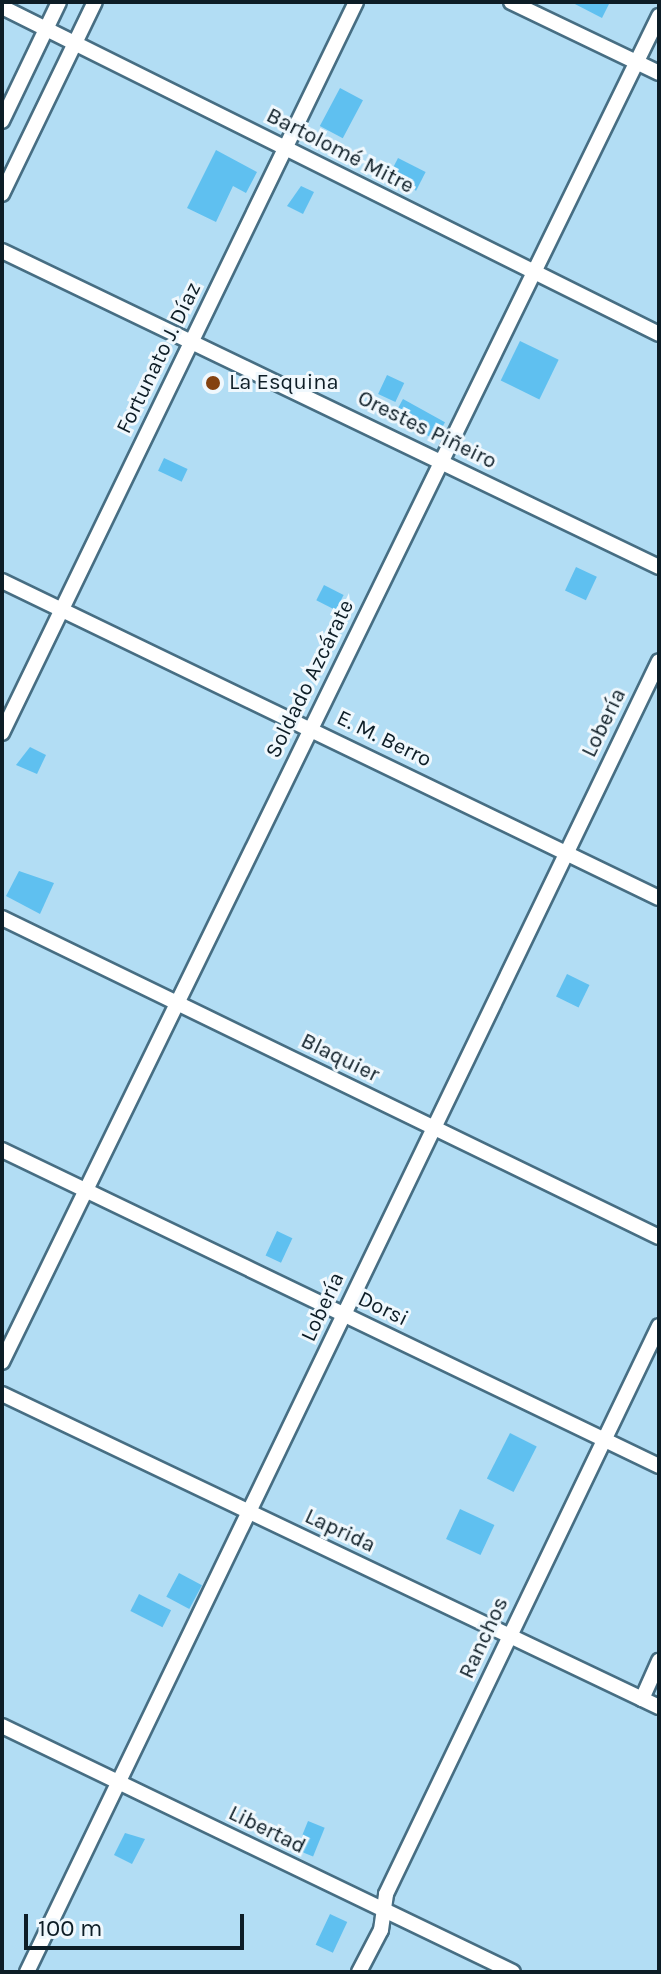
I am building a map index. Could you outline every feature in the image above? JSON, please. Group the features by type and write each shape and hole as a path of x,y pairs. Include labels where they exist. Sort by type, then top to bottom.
{"street":[{"path":"2,121 59,2"},
{"path":"2,194 95,2"},
{"name":"Fortunato J. Díaz","path":"2,733 356,2"},
{"path":"511,2 659,73"},
{"name":"Bartolomé Mitre","path":"2,7 659,334"},
{"name":"Soldado Azcárate","path":"2,1362 175,1002 659,16"},
{"name":"Orestes Piñeiro","path":"2,251 659,567"},
{"name":"E. M. Berro","path":"2,581 311,727 659,898"},
{"name":"Lobería","path":"27,1972 344,1314 430,1127 659,661"},
{"name":"Blaquier","path":"2,918 659,1237"},
{"name":"Dorsi","path":"2,1150 659,1466"},
{"name":"Ranchos","path":"359,1972 384,1912 386,1894 659,1326"},
{"name":"Laprida","path":"2,1394 659,1707"},
{"path":"642,1699 659,1661"},
{"name":"Libertad","path":"2,1726 513,1972"}],"building":[{"path":"571,2 610,2 602,18"},
{"path":"340,88 363,100 343,138 320,126"},
{"path":"216,150 257,172 246,193 233,186 216,222 187,208"},
{"path":"398,158 426,172 416,191 388,177"},
{"path":"301,186 314,192 303,214 287,206"},
{"path":"520,341 559,360 539,399 501,381"},
{"path":"387,375 404,383 395,402 378,394"},
{"path":"403,399 445,422 435,440 393,416"},
{"path":"164,458 188,469 182,482 158,471"},
{"path":"576,567 597,577 586,600 565,591"},
{"path":"324,585 344,595 336,610 316,600"},
{"path":"30,747 46,755 37,774 16,765"},
{"path":"19,871 54,883 40,914 6,896"},
{"path":"567,974 589,985 579,1007 556,996"},
{"path":"277,1231 292,1238 281,1263 266,1255"},
{"path":"510,1433 537,1447 514,1492 487,1478"},
{"path":"460,1509 494,1525 480,1555 446,1539"},
{"path":"179,1573 202,1585 189,1609 166,1597"},
{"path":"139,1594 171,1610 162,1627 130,1611"},
{"path":"308,1821 325,1828 313,1856 296,1850"},
{"path":"125,1833 145,1839 132,1864 114,1855"},
{"path":"330,1914 347,1922 333,1953 316,1945"}],"place":[{"name":"La Esquina","path":"213,383"}]}
